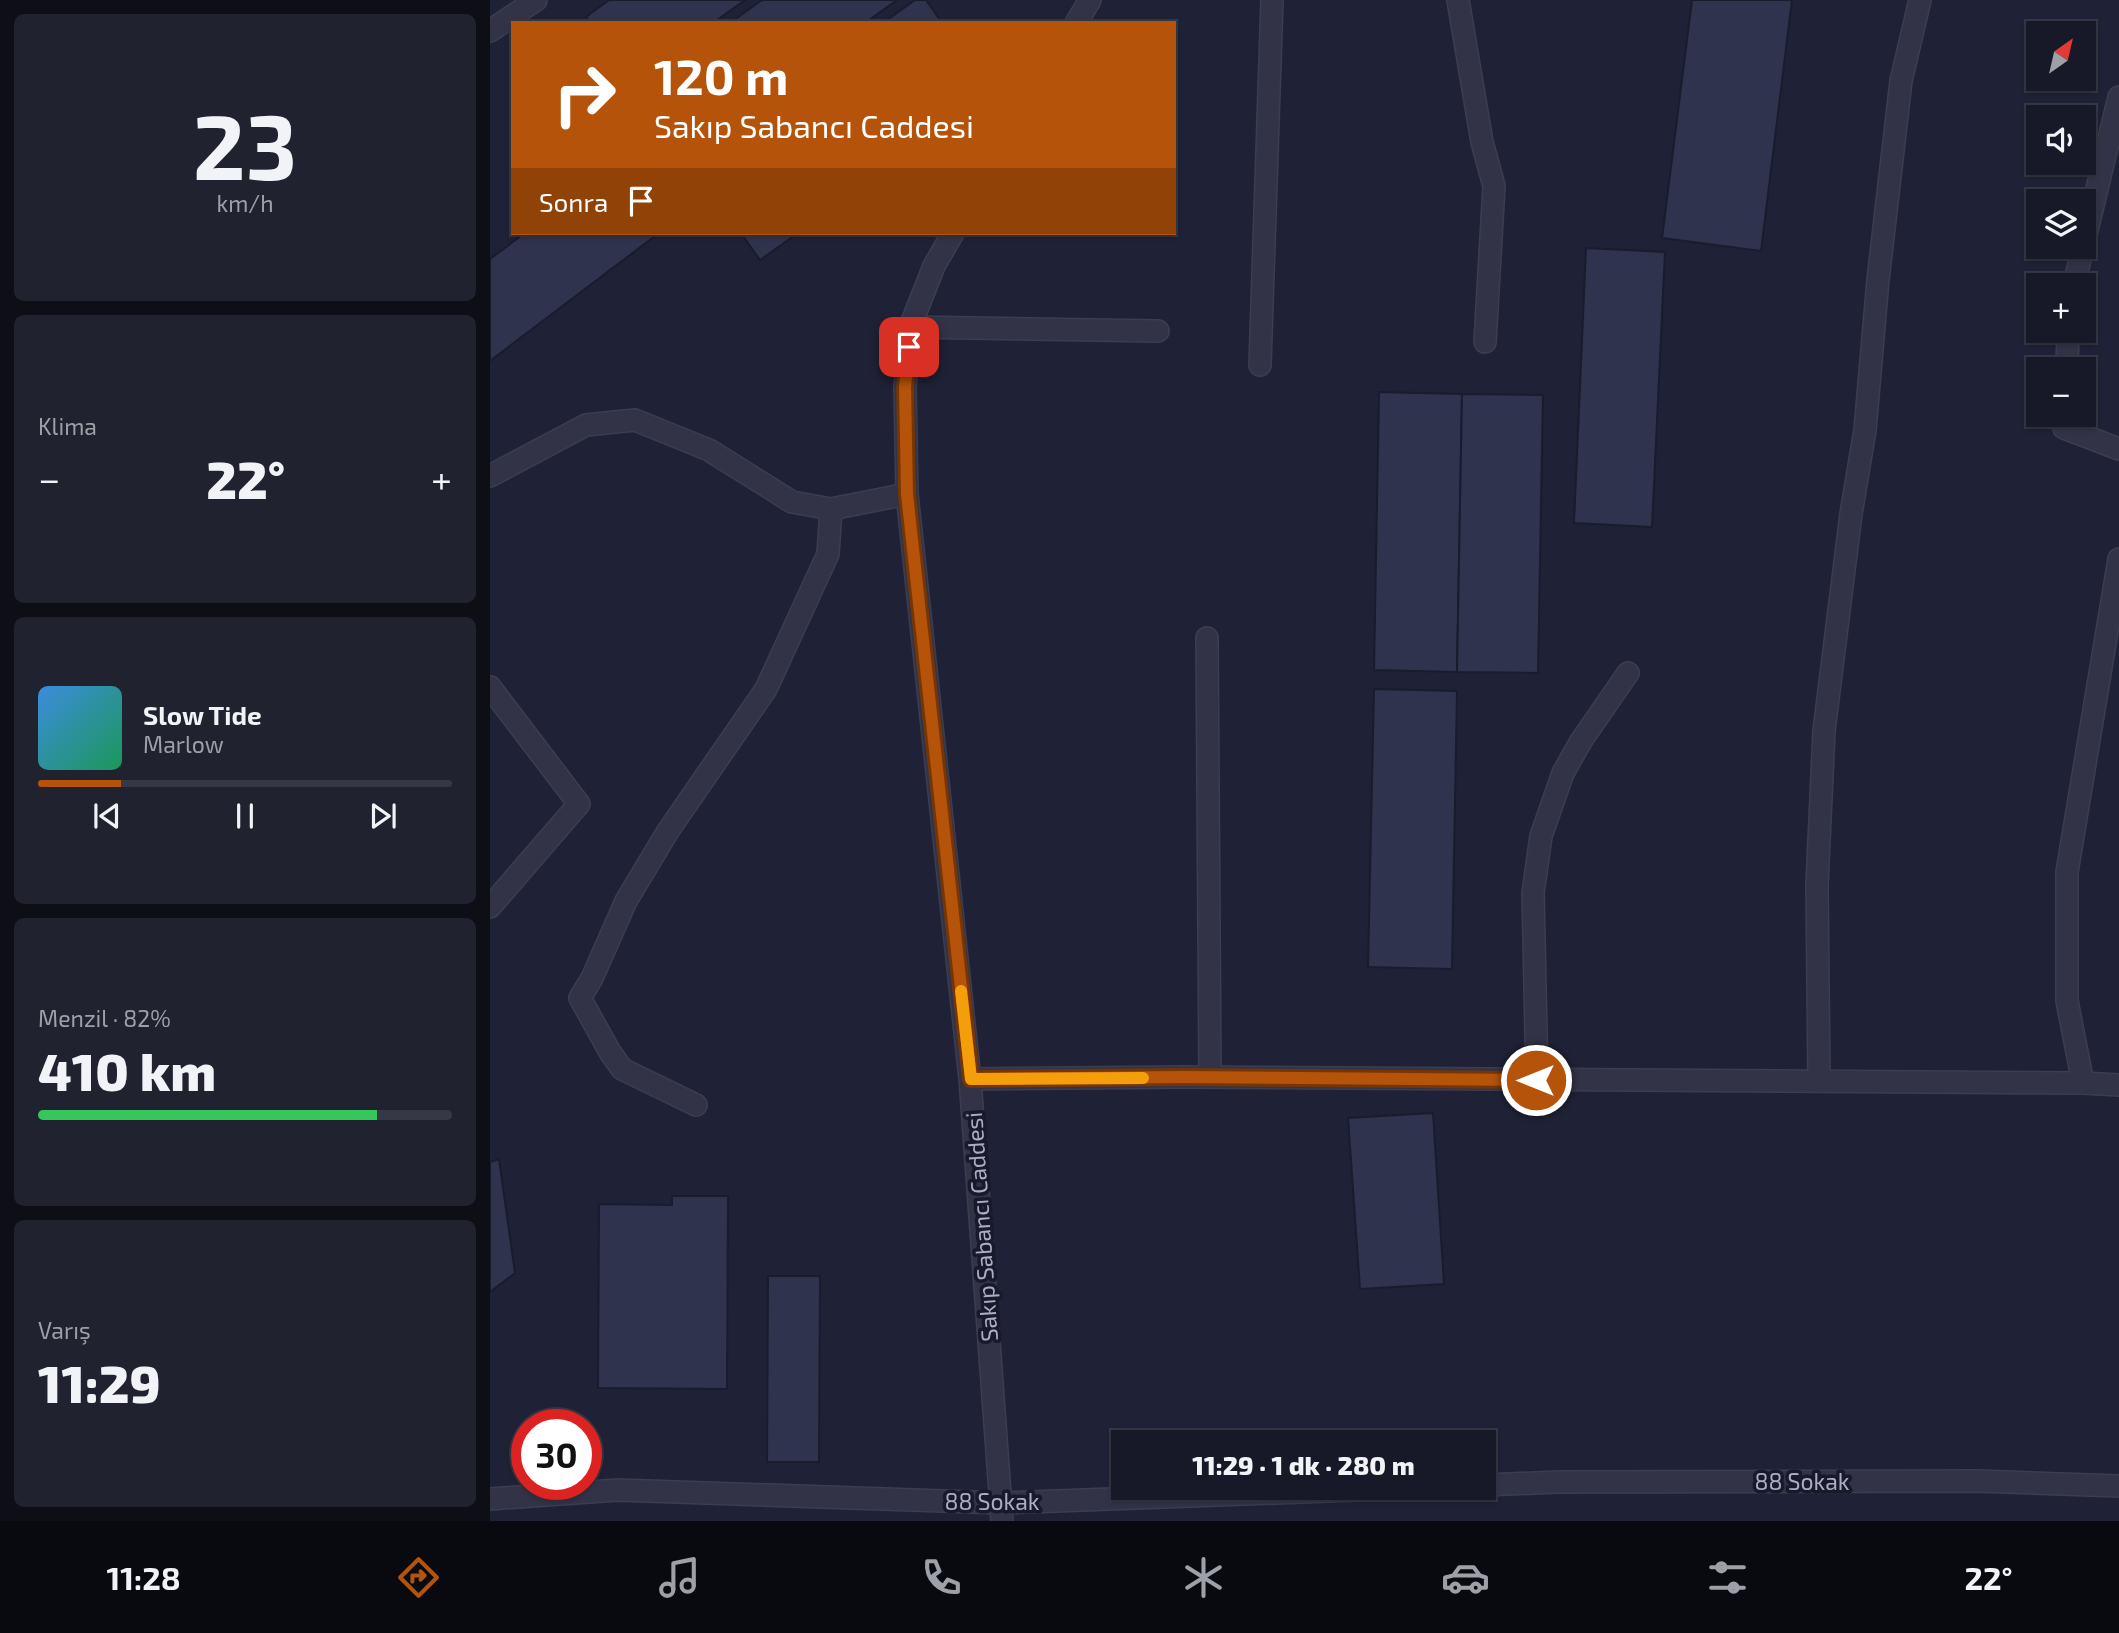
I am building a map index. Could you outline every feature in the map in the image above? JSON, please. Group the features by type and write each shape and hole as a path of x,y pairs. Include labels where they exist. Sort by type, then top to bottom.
{"street":[{"path":"490,31 536,0"},
{"path":"1077,21 1089,0"},
{"path":"1260,365 1272,0"},
{"path":"1458,0 1482,142 1494,186 1485,342"},
{"path":"1819,1081 1817,885 1824,731 1864,430 1901,80 1920,0"},
{"path":"2096,194 2119,97"},
{"name":"Sakıp Sabancı Caddesi","path":"952,235 934,266 911,327 905,387 907,494 971,1079 1002,1512"},
{"path":"911,327 1158,331"},
{"path":"490,476 586,425 635,420 709,450 792,502 831,509 907,494"},
{"path":"2064,427 2119,449"},
{"path":"696,1105 622,1069 580,998 592,978 626,901 668,831 766,689 828,554 831,509"},
{"path":"2083,1083 2067,1001 2067,872 2119,559"},
{"path":"1207,638 1210,1077"},
{"path":"1536,1080 1533,893 1541,836 1563,773 1581,741 1628,673"},
{"path":"490,687 579,804 490,906"},
{"path":"971,1079 1210,1077 2119,1085"},
{"name":"88 Sokak","path":"1496,1485 1978,1480 2119,1486"},
{"name":"88 Sokak","path":"490,1499 618,1490 1002,1512 1206,1500"}],"building":[{"path":"609,0 745,0 716,21 589,21 586,17"},
{"path":"762,0 897,0 868,21 733,21"},
{"path":"915,0 926,0 941,21 886,21"},
{"path":"1692,0 1792,0 1761,251 1662,238"},
{"path":"522,235 656,235 490,361 490,259"},
{"path":"742,235 795,235 760,260"},
{"path":"1586,248 1665,252 1652,527 1574,523"},
{"path":"1379,392 1462,394 1457,672 1374,670"},
{"path":"1462,394 1543,395 1538,673 1457,672"},
{"path":"1374,689 1457,691 1452,969 1368,967"},
{"path":"1433,1113 1444,1284 1360,1289 1348,1118"},
{"path":"499,1159 515,1273 490,1292 490,1162"},
{"path":"672,1196 728,1196 727,1389 598,1388 599,1204 672,1205"},
{"path":"768,1276 820,1276 819,1462 767,1462"}],"slow traffic":[{"path":"961,991 971,1079 1143,1078"}],"route":[{"path":"909,347 905,387 907,494 971,1079 1184,1077 1536,1080"}]}
